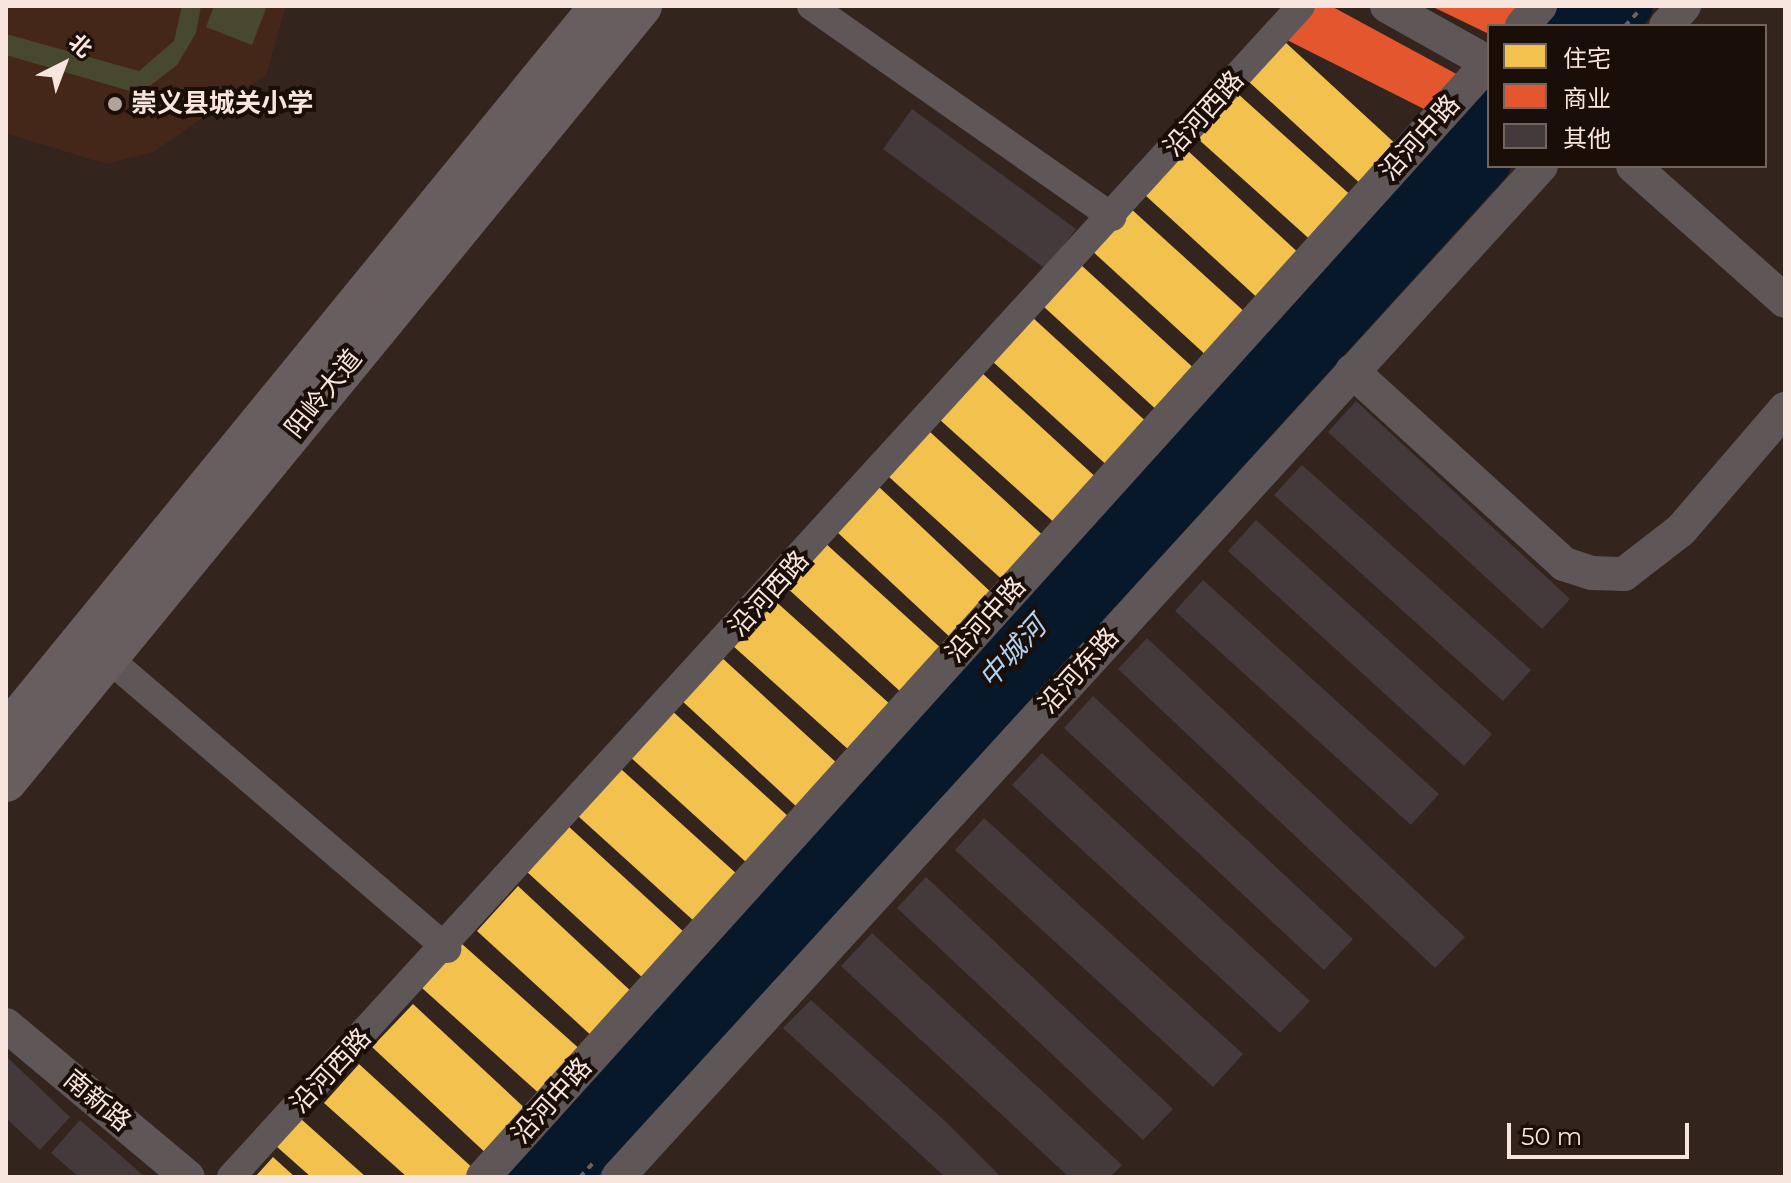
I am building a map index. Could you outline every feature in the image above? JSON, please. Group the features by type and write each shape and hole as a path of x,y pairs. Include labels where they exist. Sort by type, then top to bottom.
{"main road":[{"name":"阳岭大道","path":"6,734 601,6"},
{"name":"阳岭大道","path":"6,781 641,6"}],"street":[{"path":"811,6 1112,217"},
{"name":"沿河西路","path":"231,1177 447,949 1301,6"},
{"path":"1387,6 1487,62"},
{"path":"1524,24 1540,6"},
{"path":"1668,24 1684,6"},
{"name":"沿河中路","path":"483,1177 1487,65"},
{"name":"沿河东路","path":"618,1177 1539,168"},
{"path":"1635,168 1785,301"},
{"path":"1352,371 1564,564 1592,573 1624,574 1681,530 1785,409"},
{"path":"108,658 447,949"},
{"name":"南新路","path":"6,1025 188,1177"}],"path":[{"path":"1627,24 1644,6"}],"shaded area":[{"name":"崇义县城关小学","path":"6,6 286,6 266,75 153,152 106,164 6,133"}],"green space":[{"path":"182,6 201,6 196,33 177,65 147,88 130,91 6,55 6,34 139,71 174,41"},
{"path":"214,6 267,6 252,45 206,27"}],"building: 住宅":[{"path":"1284,41 1399,147 1364,187 1248,81"},
{"path":"1237,93 1355,199 1315,244 1197,138"},
{"path":"1187,150 1303,257 1262,302 1145,195"},
{"path":"1129,207 1247,314 1208,357 1090,249"},
{"path":"1080,264 1198,372 1160,413 1043,306"},
{"path":"1032,317 1151,426 1111,469 992,361"},
{"path":"981,372 1100,481 1058,526 939,419"},
{"path":"929,431 1048,540 1007,584 888,476"},
{"path":"878,486 995,596 953,640 836,531"},
{"path":"824,542 943,650 903,694 785,586"},
{"path":"773,599 891,705 850,751 732,645"},
{"path":"720,656 839,765 799,809 680,699"},
{"path":"670,709 789,817 747,863 628,755"},
{"path":"621,769 738,875 695,922 578,816"},
{"path":"567,825 685,933 644,979 526,871"},
{"path":"518,886 634,994 594,1038 477,931"},
{"path":"462,944 582,1051 542,1096 422,988"},
{"path":"413,1004 530,1113 490,1157 372,1047"},
{"path":"359,1064 476,1171 470,1177 407,1177 324,1103"},
{"path":"301,1119 366,1177 311,1177 276,1146"},
{"path":"273,1157 295,1177 255,1177"}],"building: 商业":[{"path":"1314,6 1331,6 1462,77 1432,113 1287,40"},
{"path":"1431,6 1529,6 1515,24 1487,24 1487,33"}],"building: 其他":[{"path":"912,109 1076,229 1046,269 883,149"},
{"path":"1356,401 1570,599 1542,629 1328,432"},
{"path":"1302,465 1531,670 1503,701 1274,495"},
{"path":"1256,520 1492,734 1464,766 1228,551"},
{"path":"1203,580 1439,794 1411,825 1175,611"},
{"path":"1147,638 1465,937 1435,968 1118,669"},
{"path":"1093,696 1353,939 1324,970 1064,728"},
{"path":"1042,753 1310,1001 1280,1033 1012,785"},
{"path":"984,818 1243,1054 1213,1087 955,850"},
{"path":"926,877 1173,1109 1143,1140 897,908"},
{"path":"872,933 1122,1165 1110,1177 1069,1177 841,966"},
{"path":"811,1000 947,1123 1001,1177 945,1177 783,1028"},
{"path":"8,1058 70,1117 40,1150 6,1118"},
{"path":"80,1120 145,1177 79,1177 51,1153"}],"waterway":[{"path":"1567,24 1584,6"},
{"path":"1615,24 1631,6"},
{"name":"中城河","path":"518,1177 1487,112"},
{"name":"中城河","path":"567,1177 1487,165"}],"place":[{"name":"崇义县城关小学","path":"115,104"}]}
